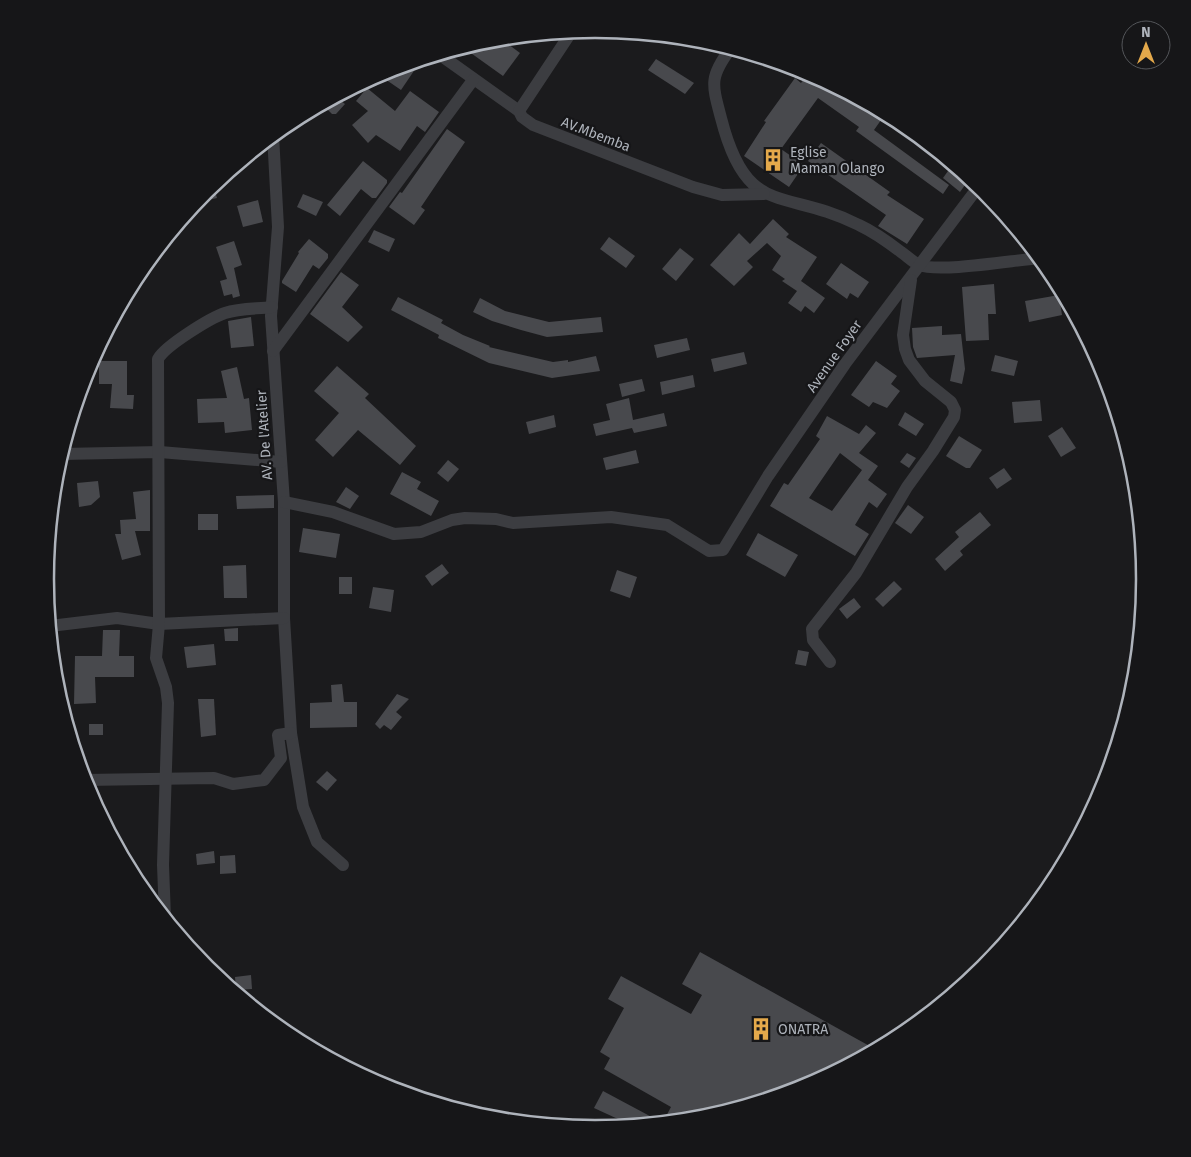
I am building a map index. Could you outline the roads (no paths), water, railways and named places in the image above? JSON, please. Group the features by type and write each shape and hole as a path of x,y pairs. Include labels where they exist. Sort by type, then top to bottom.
{"street":[{"path":"519,111 567,39"},
{"path":"727,54 719,64 713,78 715,97 733,158 744,176 764,194 858,225 920,265 942,267 1032,259"},
{"name":"AV.Mbemba","path":"445,59 519,111 522,117 533,126 693,187 722,195 764,194"},
{"path":"273,351 473,80"},
{"name":"AV. De l'Atelier","path":"274,143 278,227 272,307 273,351 284,502 284,618 291,733 303,807 317,842 343,865"},
{"name":"Avenue Foyer","path":"284,502 333,512 394,534 421,532 452,520 465,518 496,519 513,523 611,517 667,525 709,551 723,550 768,476 845,364 911,279 974,192"},
{"path":"830,662 812,640 812,629 856,573 907,487 933,451 954,417 955,410 951,402 926,381 909,360 905,349 903,334 911,279"},
{"path":"165,906 163,865 168,703 166,687 156,658 159,624 160,452 158,359 161,354 225,313 272,307"},
{"path":"69,454 160,452 281,462"},
{"path":"57,625 116,618 159,624 284,618"},
{"path":"94,780 214,778 233,784 264,780 281,758 278,735 291,733"}],"place":[{"name":"Eglise Maman Olango","path":"773,160"},
{"name":"ONATRA","path":"761,1029"}]}
